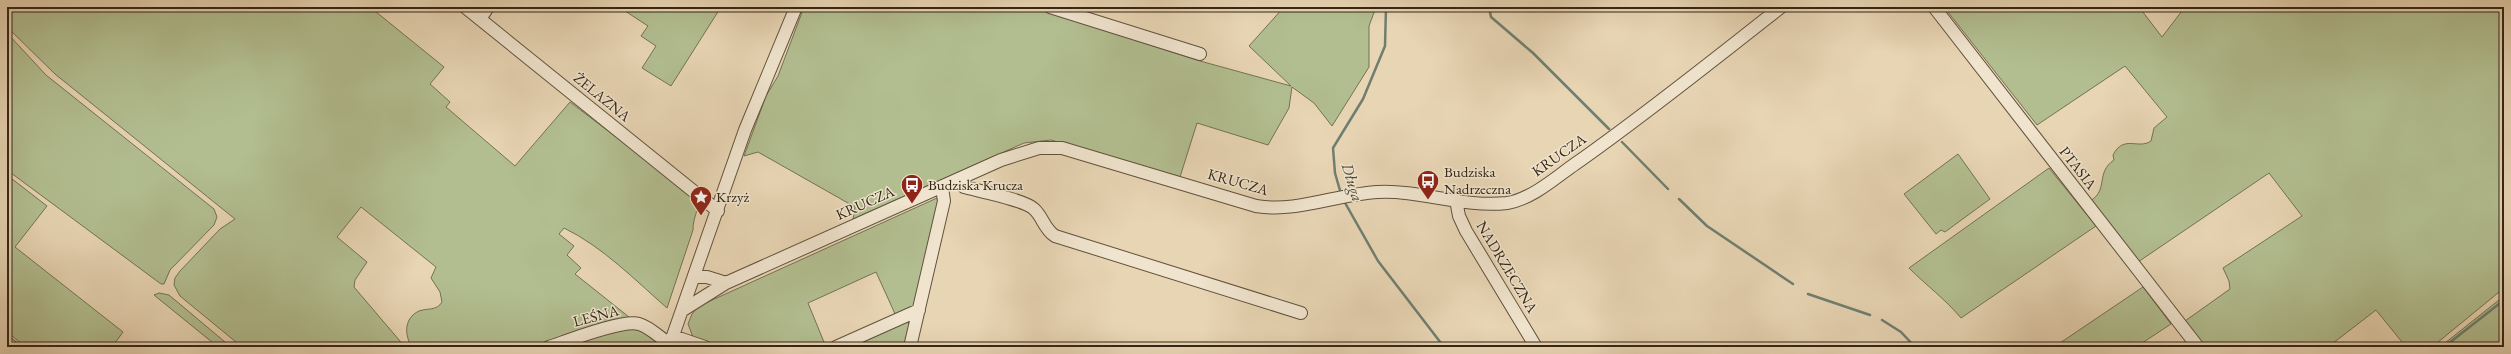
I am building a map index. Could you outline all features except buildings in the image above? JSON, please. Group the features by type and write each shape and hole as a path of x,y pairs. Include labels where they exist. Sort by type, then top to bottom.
{"street":[{"name":"ŻELAZNA","path":"465,7 718,211"},
{"path":"480,19 488,7"},
{"path":"671,342 718,211 745,130 796,7"},
{"path":"1050,7 1200,54"},
{"name":"KRUCZA","path":"683,310 726,283 956,180 1012,155 1048,147 1083,153 1256,206 1289,208 1352,195 1391,192 1490,204 1508,203 1536,191 1640,117 1781,7"},
{"name":"PTASIA","path":"1934,7 2198,347"},
{"path":"956,180 964,187 1028,205 1037,212 1047,229 1055,236 1301,313"},
{"path":"910,347 944,201 942,187"},
{"name":"NADRZECZNA","path":"1456,200 1459,216 1466,231 1536,347"},
{"path":"694,277 702,276 726,283"},
{"path":"694,277 701,286 714,290"},
{"path":"836,347 919,310"},
{"name":"LEŚNA","path":"549,347 612,327 635,323 644,326 671,342 705,347"},
{"path":"7,343 12,347"}],"green space":[{"path":"7,7 370,7 444,67 430,84 450,102 446,107 515,166 570,102 699,200 693,230 667,308 631,275 605,254 564,228 559,234 574,246 567,255 581,268 575,274 629,317 557,338 533,347 412,347 409,342 407,332 410,318 419,311 437,307 442,302 440,292 431,278 436,267 361,207 337,237 367,262 355,280 354,287 405,347 242,347 180,296 174,285 175,278 180,271 220,229 235,219 55,74 7,27"},
{"path":"619,7 721,7 671,86 642,68 656,46 641,36 648,26"},
{"path":"804,7 1032,7 1200,61 1291,86 1249,46 1284,7 1376,7 1369,26 1369,67 1332,126 1314,103 1292,87 1289,108 1268,145 1197,123 1180,177 1051,140 1024,143 853,219 855,207 758,152 744,156 766,96 778,76"},
{"path":"1944,7 2139,7 2162,37 2185,7 2504,7 2504,288 2432,347 2406,347 2376,310 2328,347 2205,347 2185,321 2230,289 2229,281 2223,268 2302,216 2269,173 2138,262 2090,201 2096,197 2099,192 2105,170 2114,160 2113,155 2117,149 2126,144 2141,144 2151,141 2154,128 2167,117 2125,66 2037,125"},
{"path":"7,33 46,75 214,209 217,217 214,225 170,270 164,284 161,284 7,170"},
{"path":"1958,154 1990,199 1945,232 1941,230 1936,234 1904,194"},
{"path":"2049,168 2096,226 1961,318 1909,268"},
{"path":"7,175 47,206 15,247 123,332 112,347 26,347 7,332"},
{"path":"937,198 938,204 916,303 912,308 896,316 876,272 808,303 826,347 722,347 693,337 688,324 692,314 699,306"},
{"path":"2143,287 2171,324 2136,347 2054,347"},
{"path":"159,293 169,295 231,347 218,347 154,295"},
{"path":"2504,296 2504,347 2440,347"},
{"path":"907,322 910,325 905,347 852,347"},
{"path":"639,326 661,344 660,347 563,347 625,328"}],"waterway":[{"name":"Długa","path":"1341,194 1335,173 1333,148 1363,99 1385,46 1386,7"},
{"path":"1489,7 1491,17 1533,53 1609,129"},
{"path":"1622,142 1668,189"},
{"path":"1679,199 1707,226 1793,284"},
{"name":"Długa","path":"1344,201 1378,261 1444,347"},
{"path":"1808,294 1870,315"},
{"path":"2444,347 2504,300"},
{"path":"1882,320 1901,332 1915,347"}],"place":[{"name":"Budziska Nadrzeczna","path":"1428,200"},
{"name":"Budziska Krucza","path":"912,204"},
{"name":"Krzyż","path":"701,216"}]}
